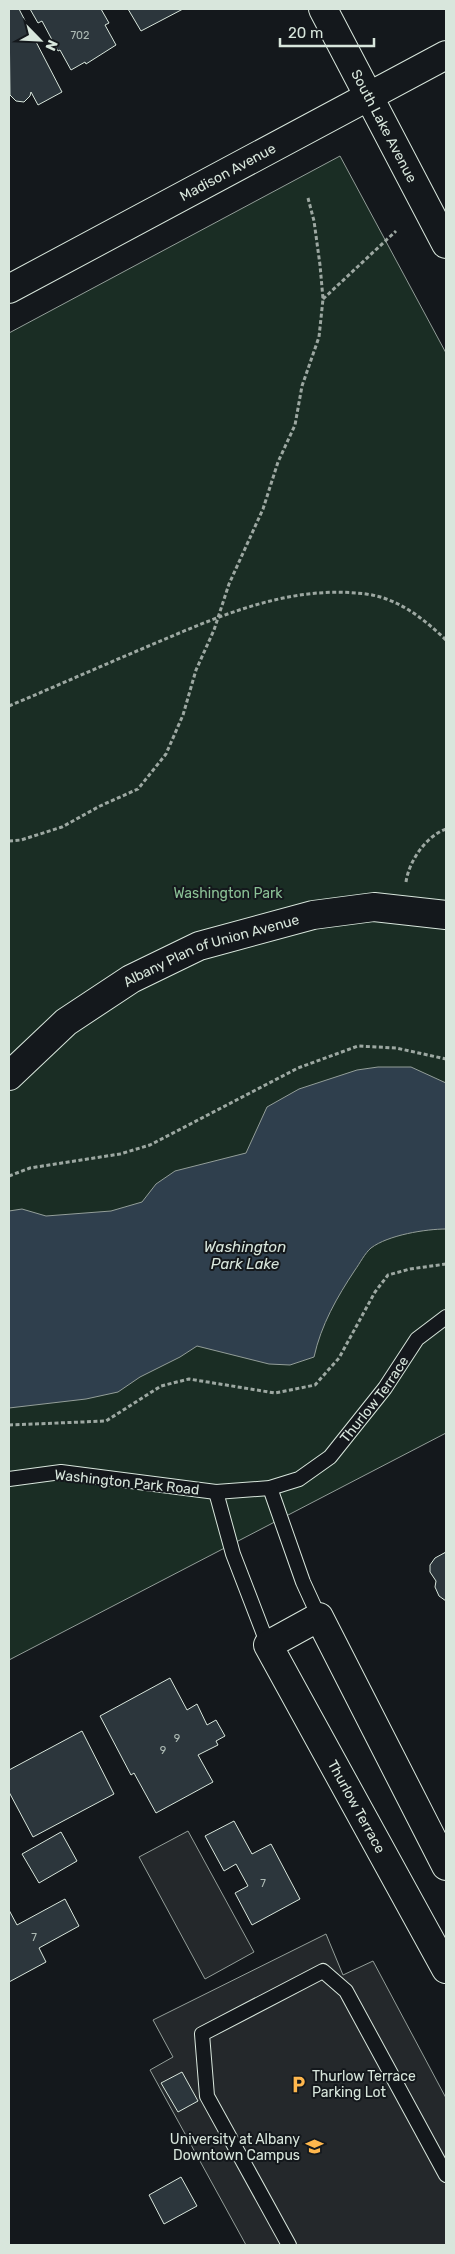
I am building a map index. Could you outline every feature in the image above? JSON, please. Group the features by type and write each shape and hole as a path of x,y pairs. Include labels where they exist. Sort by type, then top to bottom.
{"street":[{"name":"South Lake Avenue","path":"324,9 446,244"},
{"name":"Madison Avenue","path":"9,289 446,55"},
{"name":"Albany Plan of Union Avenue","path":"9,1076 66,1022 131,979 199,946 314,915 374,907 446,915"},
{"path":"268,1645 319,1617 446,1866"},
{"name":"Thurlow Terrace","path":"268,1645 444,1959"}],"lane":[{"name":"Thurlow Terrace","path":"268,1645 233,1554 216,1492 270,1488 299,1479 330,1457 385,1388 417,1339 446,1317"},
{"name":"Washington Park Road","path":"9,1479 61,1472 216,1492"},
{"path":"270,1488 303,1582 319,1617"},
{"path":"290,2245 207,2096 202,2034 323,1971 346,1992 445,2169"}],"path":[{"path":"9,841 21,840 62,826 138,789 166,754 183,715 196,670 229,584 262,509 278,462 294,425 302,386 319,337 323,299 314,221 308,198"},
{"path":"323,299 396,230"},
{"path":"9,706 218,616 270,600 330,592 367,594 404,606 446,640"},
{"path":"402,910 406,878 416,854 440,831 446,829"},
{"path":"9,1176 30,1168 120,1154 150,1145 298,1068 358,1046 396,1048 446,1059"},
{"path":"9,1426 106,1421 161,1386 189,1379 275,1393 315,1385 339,1358 375,1292 388,1275 410,1269 446,1264"}],"green space":[{"name":"Washington Park","path":"340,156 446,353 446,1433 9,1660 9,333"}],"shaded area":[{"path":"188,1831 254,1952 205,1979 139,1857"},
{"name":"Thurlow Terrace Parking Lot","path":"326,1934 343,1975 373,1961 446,2098 446,2245 246,2245 150,2070 173,2057 153,2020"}],"water":[{"name":"Washington Park Lake","path":"378,1067 411,1067 446,1083 446,1229 428,1230 397,1236 378,1243 371,1248 348,1280 330,1312 314,1357 290,1365 269,1364 197,1346 180,1357 140,1377 118,1392 86,1399 9,1408 9,1211 22,1209 46,1216 111,1211 142,1202 156,1184 175,1171 246,1153 267,1107 299,1089 357,1070"}],"building":[{"path":"9,9 19,9 62,92 38,105 31,92 24,102 16,101 10,95"},
{"path":"30,9 101,9 109,23 105,25 116,45 86,64 85,62 71,70 60,50 58,51 42,21 38,23"},
{"path":"128,9 183,9 141,31"},
{"path":"446,1552 446,1601 439,1596 435,1587 436,1581 430,1572 430,1565 435,1558"},
{"path":"170,1678 187,1710 197,1704 207,1725 216,1720 225,1736 216,1741 218,1745 198,1755 213,1782 156,1813 134,1773 131,1775 100,1716"},
{"path":"82,1731 114,1794 33,1837 9,1792 9,1770"},
{"path":"234,1821 252,1854 271,1844 300,1899 252,1925 235,1893 248,1886 236,1864 224,1871 205,1836"},
{"path":"61,1832 77,1861 39,1883 22,1854"},
{"path":"65,1899 79,1926 39,1948 46,1962 9,1982 9,1910 17,1925"},
{"path":"182,2072 198,2101 178,2112 161,2083"},
{"path":"181,2177 197,2206 164,2224 149,2195"}],"place":[{"name":"Thurlow Terrace Parking Lot","path":"298,2084"},
{"name":"University at Albany Downtown Campus","path":"314,2147"}]}
